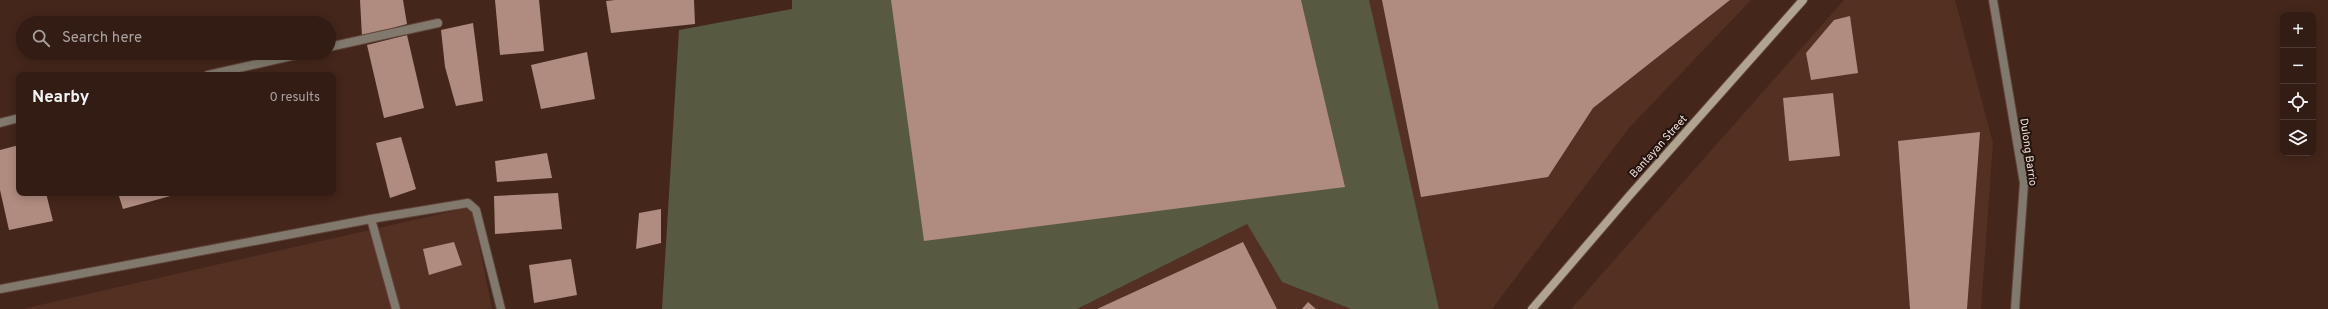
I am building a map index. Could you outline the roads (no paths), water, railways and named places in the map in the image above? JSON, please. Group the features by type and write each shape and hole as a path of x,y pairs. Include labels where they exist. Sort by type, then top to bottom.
{"main road":[{"name":"Bantayan Street","path":"1532,309 1630,195 1803,0"}],"street":[{"name":"Dulong Barrio","path":"1993,0 2024,183 2015,309"},
{"path":"336,46 438,22"},
{"path":"221,72 274,60"},
{"path":"0,123 16,119"},
{"path":"0,289 372,219 468,203 476,210 501,309"},
{"path":"372,219 396,309"}]}
